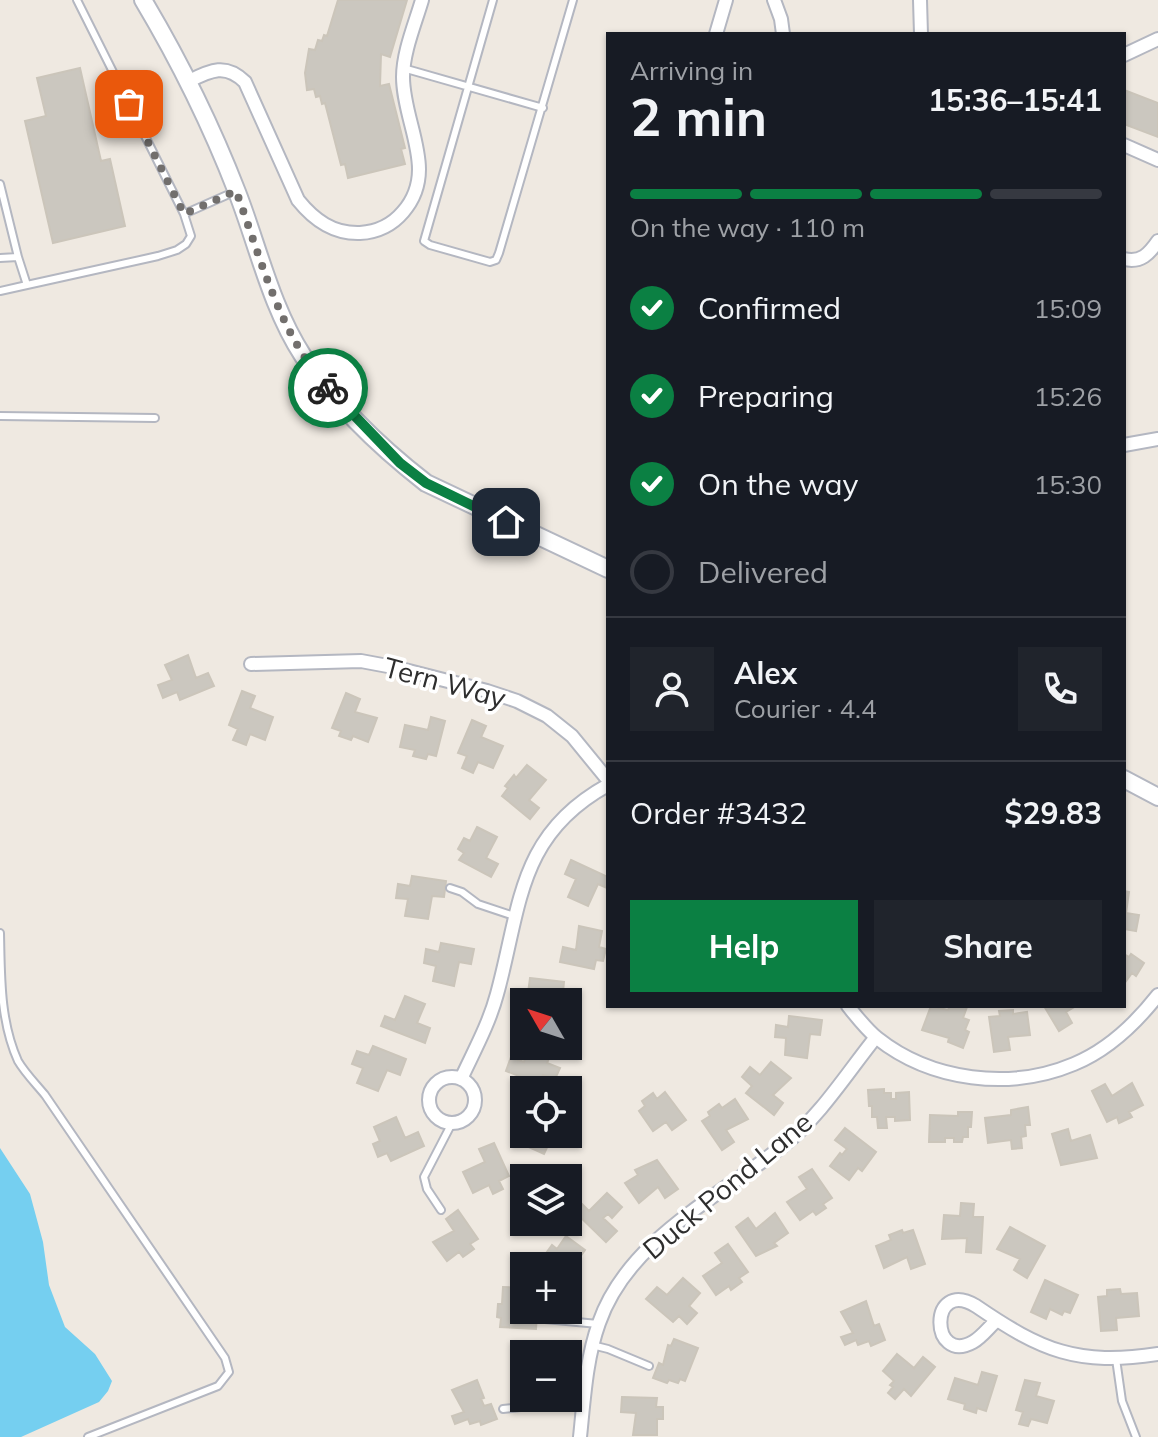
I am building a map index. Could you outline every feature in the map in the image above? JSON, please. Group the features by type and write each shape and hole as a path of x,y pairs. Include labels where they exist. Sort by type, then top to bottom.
{"street":[{"path":"143,0 189,81 236,191 279,309 302,354 321,381 400,463 426,483 606,568"},
{"path":"189,81 209,71 226,68 245,82 303,207 319,222 334,230 364,233 388,226 409,205 416,190 419,161 404,92 403,68 422,0"},
{"path":"717,32 726,0"},
{"path":"774,0 783,32"},
{"path":"920,0 921,32"},
{"path":"1126,54 1158,39"},
{"path":"1126,146 1158,160"},
{"path":"1126,259 1144,257 1158,241"},
{"path":"1126,445 1157,440"},
{"name":"Tern Way","path":"251,664 361,661 487,691 547,716 572,736 606,780"},
{"path":"1126,780 1158,797"},
{"path":"461,1079 496,999 527,873 543,845 576,807 606,784"},
{"path":"850,1008 876,1037 916,1061 946,1073 1011,1079 1075,1064 1103,1048 1129,1028 1158,995"},
{"name":"Duck Pond Lane","path":"580,1437 592,1345 598,1324 616,1288 645,1252 797,1133 876,1037"},
{"path":"454,1077 461,1079 473,1090 474,1105 466,1118 452,1123 434,1114 430,1094 438,1082 454,1077"},
{"path":"997,1320 977,1339 964,1345 957,1345 944,1337 939,1324 943,1310 962,1300 970,1302 997,1320 1017,1334 1061,1353 1116,1359 1158,1354"}],"lane":[{"path":"0,291 177,250 191,236 184,214 77,0"},
{"path":"493,0 424,241 490,262 496,260 499,253 573,0"},
{"path":"403,68 543,108"},
{"path":"0,184 27,285"},
{"path":"184,214 236,191"},
{"path":"0,258 18,257"},
{"path":"0,416 155,418"},
{"path":"450,888 462,892 478,904 514,916"},
{"path":"0,933 1,1005 6,1035 19,1063 45,1095 225,1358 229,1372 218,1386 88,1437"},
{"path":"441,1210 427,1189 424,1177 452,1123"},
{"path":"582,1322 598,1324"},
{"path":"592,1345 649,1366"},
{"path":"1116,1359 1122,1401 1136,1437"},
{"path":"503,1409 583,1407"}],"water":[{"path":"0,1148 30,1194 43,1242 49,1285 65,1327 95,1354 112,1381 99,1402 21,1437 0,1437"}],"building":[{"path":"338,0 407,0 390,57 381,54 380,86 389,84 405,148 401,149 405,164 348,178 345,164 341,165 325,103 322,104 320,96 316,97 314,89 307,90 305,73 309,49 315,50 318,40 322,41 324,35 327,36"},
{"path":"80,68 101,161 110,159 125,226 53,243 25,121 46,116 37,78"},
{"path":"1126,91 1158,103 1158,137 1126,125"},
{"path":"188,655 196,678 208,673 214,686 180,700 177,692 163,698 158,685 172,680 165,665"},
{"path":"242,691 255,696 250,708 273,717 265,740 250,734 246,745 233,740 238,729 229,725"},
{"path":"346,693 360,699 355,712 377,718 368,742 353,736 351,740 339,736 341,731 332,728"},
{"path":"431,717 445,721 436,756 428,754 426,759 413,756 415,750 400,747 405,725 428,730"},
{"path":"472,720 486,726 481,737 503,746 493,768 478,762 473,773 462,768 467,756 458,753"},
{"path":"527,765 546,780 529,800 539,808 530,819 502,796 508,788 505,786"},
{"path":"477,827 497,837 486,858 498,864 491,877 459,860 464,853 458,849 464,838 470,841"},
{"path":"571,860 606,876 606,888 598,884 588,906 568,897 576,879 565,874"},
{"path":"412,876 446,881 444,897 432,896 428,919 405,916 408,899 396,898 398,884 410,886"},
{"path":"1126,913 1139,915 1136,931 1126,929"},
{"path":"579,926 602,931 599,947 606,949 603,961 596,960 594,969 560,962 563,947 576,950"},
{"path":"441,943 474,949 471,964 459,962 454,986 433,981 436,966 424,963 426,949 439,952"},
{"path":"1131,954 1144,963 1136,976 1132,973 1126,981 1126,955 1129,957"},
{"path":"530,978 564,982 563,988 529,988"},
{"path":"405,996 425,1004 417,1023 430,1028 425,1043 381,1026 385,1016 395,1020"},
{"path":"930,1008 967,1008 963,1018 969,1020 965,1030 969,1032 963,1048 948,1042 949,1038 922,1030"},
{"path":"1045,1008 1073,1008 1066,1012 1072,1023 1059,1031"},
{"path":"1013,1010 1013,1014 1027,1012 1030,1035 1008,1037 1010,1050 994,1052 989,1017 1000,1016 999,1011"},
{"path":"789,1016 822,1020 820,1035 810,1034 807,1058 785,1055 786,1038 775,1037 776,1025 788,1027"},
{"path":"373,1046 406,1059 400,1075 387,1070 378,1091 357,1083 363,1068 352,1064 357,1051 369,1055"},
{"path":"510,1060 548,1060 547,1063 560,1068 556,1076 519,1076 506,1071"},
{"path":"771,1062 791,1078 773,1095 783,1103 774,1115 746,1093 752,1086 742,1077 750,1067 760,1075"},
{"path":"1132,1083 1143,1105 1129,1112 1132,1117 1119,1123 1117,1117 1107,1122 1092,1091 1105,1084 1112,1096"},
{"path":"884,1089 884,1093 891,1093 891,1099 896,1099 896,1093 909,1092 910,1120 895,1121 895,1117 886,1117 887,1128 878,1128 877,1117 872,1117 872,1106 869,1106 868,1090"},
{"path":"665,1092 686,1120 672,1130 666,1122 653,1131 639,1111 645,1106 642,1101 653,1093 657,1099"},
{"path":"735,1099 748,1119 726,1130 734,1142 722,1150 702,1121 719,1104 722,1108"},
{"path":"1028,1107 1030,1125 1025,1125 1026,1136 1021,1137 1022,1148 1012,1149 1011,1140 988,1143 985,1118 1011,1115 1011,1110"},
{"path":"958,1112 972,1112 968,1137 963,1137 962,1142 945,1138 945,1142 929,1142 930,1115 958,1116"},
{"path":"396,1117 405,1138 418,1132 424,1146 391,1161 387,1153 378,1157 373,1144 380,1141 374,1127"},
{"path":"845,1128 876,1152 862,1171 858,1168 849,1180 830,1166 847,1149 835,1140"},
{"path":"1068,1129 1071,1141 1090,1135 1097,1158 1061,1165 1052,1134"},
{"path":"494,1143 509,1176 499,1181 503,1189 493,1194 489,1185 473,1193 463,1172 485,1162 479,1149"},
{"path":"531,1148 547,1148 544,1154"},
{"path":"657,1160 678,1189 665,1198 658,1187 639,1203 625,1183 638,1175 635,1170"},
{"path":"812,1169 832,1198 823,1204 826,1208 816,1215 813,1211 800,1220 787,1202 807,1189 799,1177"},
{"path":"607,1193 622,1207 612,1218 608,1214 603,1218 617,1231 606,1242 582,1219 582,1204 589,1211"},
{"path":"961,1203 974,1204 973,1217 983,1217 981,1253 966,1252 967,1238 942,1239 944,1215 960,1216"},
{"path":"458,1210 478,1239 470,1244 474,1249 463,1257 459,1252 447,1261 433,1242 454,1231 446,1219"},
{"path":"775,1213 788,1233 774,1243 777,1246 756,1256 736,1227 748,1218 756,1229"},
{"path":"1010,1227 1045,1246 1027,1278 1014,1270 1020,1259 997,1249"},
{"path":"902,1230 903,1233 913,1230 925,1264 911,1269 907,1257 884,1268 876,1246 891,1240 889,1235"},
{"path":"566,1236 585,1250 582,1254 547,1252 552,1245 557,1249"},
{"path":"728,1244 748,1272 739,1278 742,1282 731,1290 729,1286 716,1295 703,1276 722,1263 715,1253"},
{"path":"683,1278 700,1293 689,1306 697,1313 687,1324 679,1316 673,1322 646,1299 657,1287 667,1295"},
{"path":"1045,1280 1078,1295 1070,1313 1064,1311 1062,1315 1050,1309 1046,1319 1031,1312"},
{"path":"503,1287 510,1287 510,1324 536,1324 536,1329 500,1327 498,1304 502,1304"},
{"path":"1120,1289 1121,1294 1137,1293 1139,1316 1116,1318 1117,1330 1101,1331 1098,1297 1107,1296 1107,1290"},
{"path":"866,1301 874,1326 879,1324 885,1340 871,1346 869,1341 858,1345 856,1340 845,1345 841,1337 853,1333 841,1312"},
{"path":"674,1339 698,1348 685,1381 680,1379 678,1383 669,1380 667,1383 653,1378 659,1363 663,1365 668,1345 671,1346"},
{"path":"897,1354 914,1368 923,1357 935,1367 911,1396 904,1389 895,1399 888,1393 894,1381 883,1371"},
{"path":"982,1372 997,1376 986,1411 977,1408 976,1413 964,1409 965,1404 948,1399 955,1378 978,1385"},
{"path":"477,1380 484,1406 491,1404 497,1419 481,1425 480,1421 470,1424 468,1419 455,1424 452,1416 464,1412 452,1390"},
{"path":"1025,1380 1040,1383 1036,1396 1054,1401 1047,1423 1031,1419 1028,1426 1019,1424 1023,1412 1016,1410"},
{"path":"622,1397 657,1398 656,1407 663,1407 663,1419 657,1419 657,1435 633,1435 636,1413 621,1412"}],"way so far":[{"path":"129,104 184,214 236,191 279,309 302,354 328,388"}],"route":[{"path":"328,388 400,463 426,483 506,522"}]}
